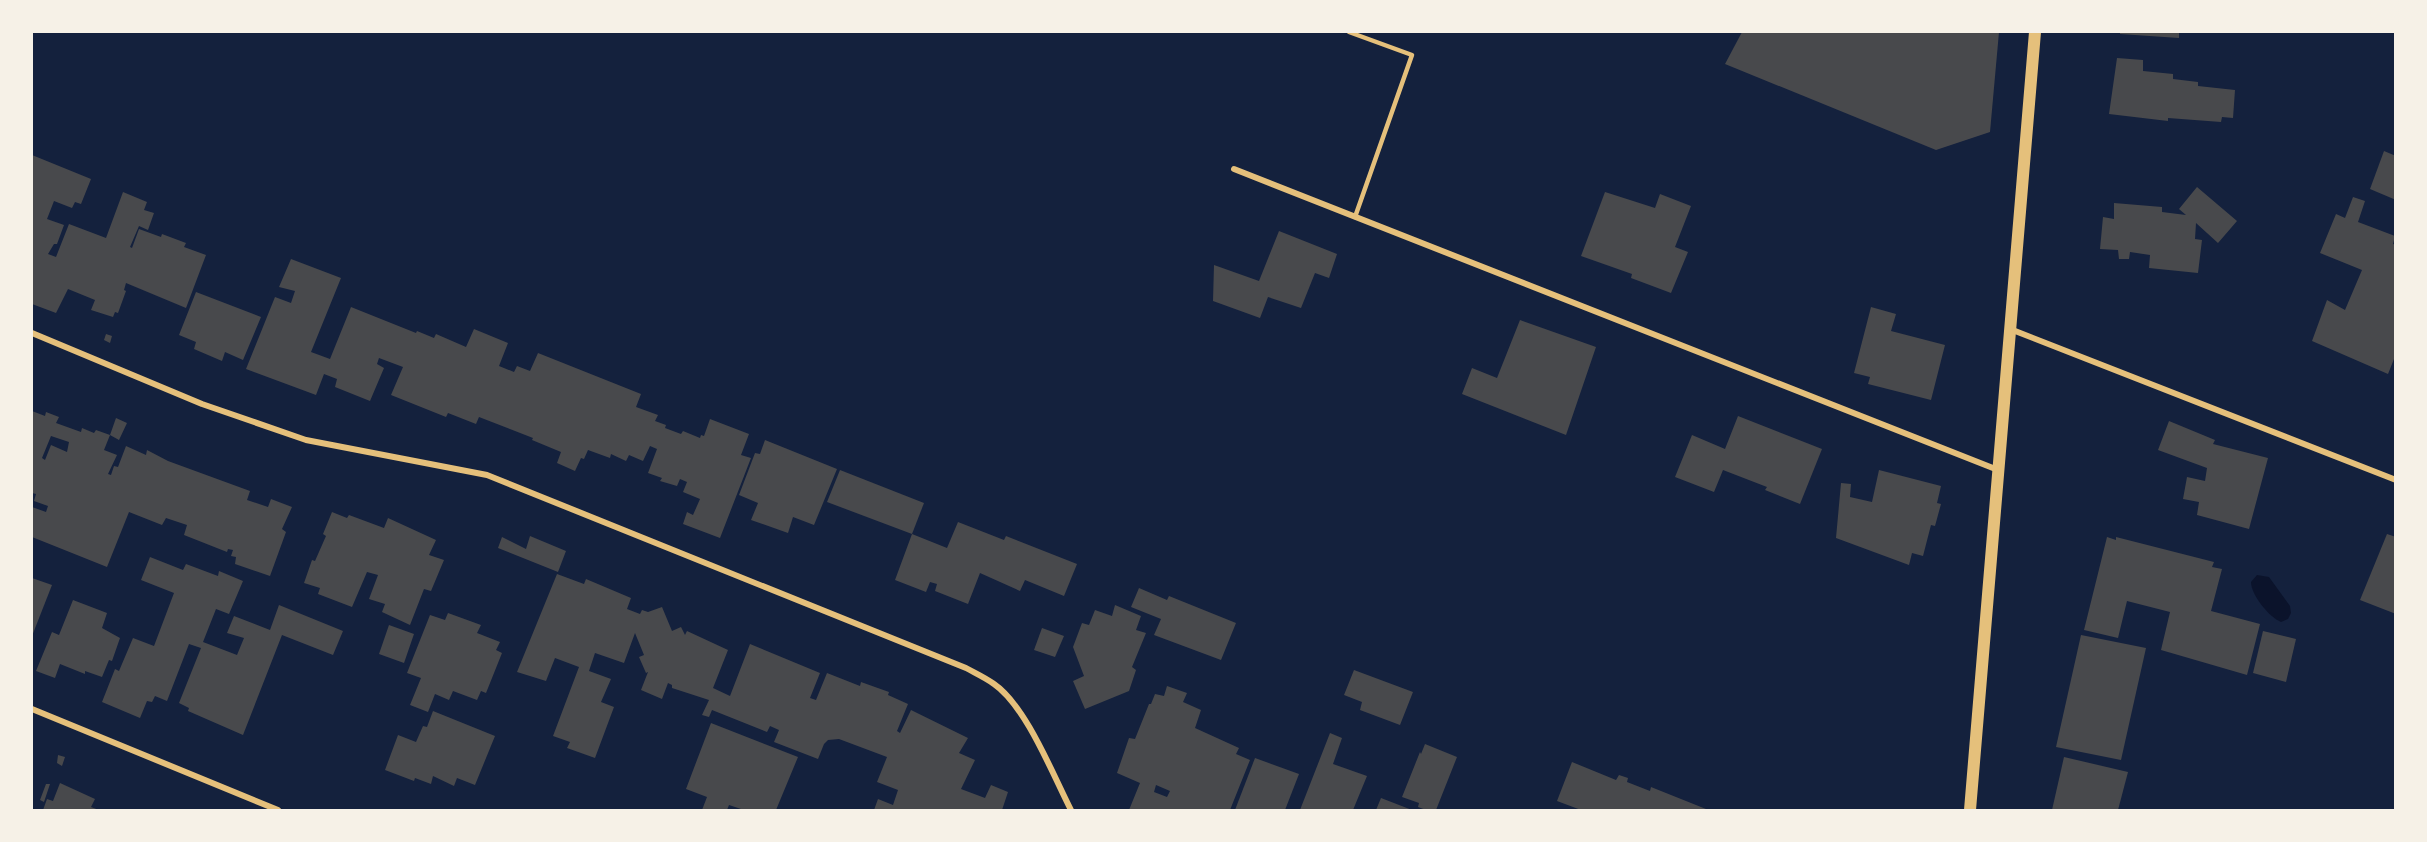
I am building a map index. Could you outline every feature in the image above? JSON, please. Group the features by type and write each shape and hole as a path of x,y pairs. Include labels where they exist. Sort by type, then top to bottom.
{"main road":[{"path":"1970,810 2035,32"}],"street":[{"path":"1234,169 1998,470"},
{"path":"2010,329 2396,480"},
{"path":"32,333 202,404 306,440 487,475 966,668 995,684 1014,705 1026,723 1071,810"},
{"path":"32,709 278,810"}],"lane":[{"path":"1349,32 1412,55 1355,217"}],"water":[{"path":"2257,575 2269,577 2290,606 2291,613 2288,619 2281,622 2262,605 2254,593 2251,582"}],"building":[{"path":"1742,32 1999,32 1990,132 1936,150 1725,64"},
{"path":"2120,32 2179,32 2179,38 2120,34"},
{"path":"2117,58 2143,60 2143,71 2173,74 2173,79 2198,82 2198,86 2235,90 2233,118 2222,117 2221,122 2168,118 2168,121 2109,114"},
{"path":"2384,151 2396,156 2396,200 2370,189"},
{"path":"32,155 91,179 81,204 75,202 72,208 54,201 47,219 64,225 57,244 54,244 48,254 56,257 69,224 106,238 123,192 147,202 144,210 154,213 148,230 139,226 130,247 132,248 139,229 186,243 184,247 206,255 186,308 126,283 124,290 126,291 118,313 115,312 113,317 91,310 95,300 68,289 56,313 32,304"},
{"path":"2197,187 2237,221 2218,243 2196,223 2195,239 2202,240 2198,273 2149,268 2150,255 2130,252 2129,259 2119,259 2118,250 2100,249 2103,217 2114,219 2114,203 2162,207 2162,212 2186,215 2179,209"},
{"path":"1605,192 1655,208 1660,194 1691,206 1675,247 1688,252 1671,293 1631,278 1632,274 1581,256"},
{"path":"2353,197 2365,201 2358,222 2395,236 2393,244 2396,245 2396,354 2388,374 2312,341 2327,300 2345,310 2362,270 2320,253 2336,214 2345,218"},
{"path":"1279,231 1337,254 1329,278 1315,273 1301,308 1268,297 1260,318 1213,301 1214,265 1259,281"},
{"path":"291,259 341,278 311,352 330,359 351,307 416,333 417,331 434,338 436,334 466,347 474,329 508,343 499,366 514,372 517,366 530,371 538,353 641,394 636,407 658,415 655,421 666,425 665,428 681,434 683,431 700,438 701,435 704,436 710,419 749,434 741,455 751,458 720,538 683,524 687,512 693,515 700,499 683,492 687,482 680,479 677,486 660,481 662,478 648,473 657,449 650,446 643,461 629,455 626,461 611,454 610,458 588,450 575,471 557,463 561,452 532,440 533,438 479,417 476,424 448,413 446,417 391,395 403,367 379,358 377,364 384,368 370,401 335,387 337,379 324,374 316,395 246,369 275,297 291,303 295,291 279,287"},
{"path":"196,292 261,317 243,360 225,352 222,361 194,349 196,342 179,335"},
{"path":"1871,307 1896,314 1891,331 1945,345 1931,400 1868,384 1870,377 1854,373"},
{"path":"1520,320 1596,347 1566,435 1462,394 1472,368 1497,378"},
{"path":"106,334 112,336 110,343 104,340"},
{"path":"32,411 45,416 46,412 59,417 56,423 81,432 82,428 94,433 96,430 110,435 104,450 117,455 108,474 111,475 114,466 118,467 126,446 146,455 147,450 168,461 250,491 247,500 268,507 271,499 292,507 282,529 286,532 270,576 235,564 236,557 231,556 233,550 228,549 227,552 184,535 187,525 166,518 162,525 129,512 107,567 32,537 32,507 46,512 48,506 34,501 36,494 32,493","holes":["51,436 69,442 67,452 51,445 45,460 42,458"]},
{"path":"1738,416 1822,449 1800,504 1765,490 1767,487 1723,470 1714,492 1675,477 1692,435 1725,449"},
{"path":"116,418 127,423 119,440 110,435"},
{"path":"2169,421 2215,440 2213,444 2268,458 2249,529 2197,515 2199,502 2183,499 2187,477 2205,481 2207,468 2158,450"},
{"path":"765,440 837,469 814,525 793,517 788,533 751,520 758,503 739,495 755,453 760,454"},
{"path":"840,470 924,503 912,534 827,502"},
{"path":"1879,470 1941,486 1937,503 1941,504 1935,526 1931,525 1923,556 1912,553 1909,565 1836,538 1841,483 1851,484 1850,497 1872,502"},
{"path":"332,512 347,518 349,515 384,528 388,518 436,540 429,555 444,560 431,591 424,589 410,625 382,612 385,604 369,599 378,575 367,572 352,607 318,594 320,588 304,583 312,560 315,561 326,536 323,534"},
{"path":"958,522 1004,540 1006,536 1077,564 1064,596 1025,580 1020,591 980,573 968,604 935,591 937,584 930,582 926,592 895,580 912,534 947,548"},
{"path":"2387,534 2396,537 2396,614 2360,600"},
{"path":"530,536 566,551 558,572 498,548 502,537 526,549"},
{"path":"2107,537 2116,540 2116,537 2214,562 2212,567 2222,569 2211,611 2260,624 2247,675 2161,650 2170,612 2127,601 2118,638 2084,630"},
{"path":"150,557 183,570 186,564 218,576 219,571 243,581 229,614 216,609 203,642 237,655 244,638 227,633 234,616 270,630 279,605 343,631 333,655 282,635 243,735 188,711 189,708 179,703 201,648 189,644 167,701 155,696 152,702 147,701 140,718 102,702 115,669 119,671 133,638 154,646 174,593 141,580"},
{"path":"557,574 584,584 586,579 631,598 627,609 640,614 642,610 648,612 662,607 672,631 681,627 685,635 687,631 728,650 713,688 730,696 750,644 820,673 810,698 816,700 827,673 860,686 861,682 889,692 888,695 908,704 897,731 900,733 911,710 968,738 959,753 975,760 961,789 985,798 991,785 1008,792 1002,810 874,810 878,799 893,805 898,790 877,782 887,757 839,739 828,740 818,759 774,742 779,730 770,726 767,732 712,710 709,717 702,715 709,700 672,688 672,685 668,683 662,699 641,690 648,672 646,673 639,657 644,655 635,633 624,663 595,653 589,671 611,679 601,702 614,707 595,758 567,748 570,742 553,736 579,667 555,658 546,681 517,672"},
{"path":"32,578 52,585 32,636"},
{"path":"1139,588 1167,600 1169,596 1236,623 1221,660 1154,635 1161,619 1131,607"},
{"path":"73,600 107,613 102,628 120,638 112,661 109,660 102,677 85,671 85,674 60,664 55,678 36,671 52,632 59,635"},
{"path":"1115,605 1141,616 1136,630 1146,633 1132,667 1136,670 1129,691 1085,709 1073,681 1084,676 1073,647 1082,623 1089,625 1095,610 1112,616"},
{"path":"448,613 481,625 477,633 500,642 496,650 502,653 486,693 481,691 477,700 453,691 449,700 435,694 428,712 410,705 421,678 407,673 430,615 445,620"},
{"path":"389,625 414,634 404,663 379,654"},
{"path":"1042,628 1064,636 1055,657 1034,650"},
{"path":"2263,631 2296,639 2286,682 2253,673"},
{"path":"2081,635 2146,648 2121,760 2056,747"},
{"path":"1354,670 1413,692 1400,725 1360,710 1362,702 1344,695"},
{"path":"1167,686 1187,693 1183,702 1201,710 1195,728 1239,748 1236,754 1250,760 1230,810 1129,810 1140,783 1117,773 1129,738 1135,739 1155,694 1164,696","holes":["1156,785 1170,791 1167,797 1154,792"]},
{"path":"433,711 495,736 475,785 457,778 454,786 433,776 431,784 415,778 414,781 385,770 398,735 416,742 423,726 427,727"},
{"path":"711,723 798,757 776,810 744,810 729,805 727,810 702,810 707,797 686,789"},
{"path":"1330,733 1342,738 1333,764 1367,776 1353,810 1300,810"},
{"path":"1425,744 1457,757 1436,810 1418,807 1419,803 1402,797"},
{"path":"58,755 65,757 62,766 57,763"},
{"path":"2064,757 2128,772 2118,810 2052,810"},
{"path":"1255,758 1299,774 1285,810 1235,810"},
{"path":"1572,762 1616,780 1619,775 1628,778 1627,782 1650,791 1651,787 1706,810 1581,810 1557,801"},
{"path":"60,783 95,799 91,807 99,810 43,810 47,799 53,801"},
{"path":"46,784 50,784 44,802 40,800"},
{"path":"1381,798 1412,810 1376,810"}]}
